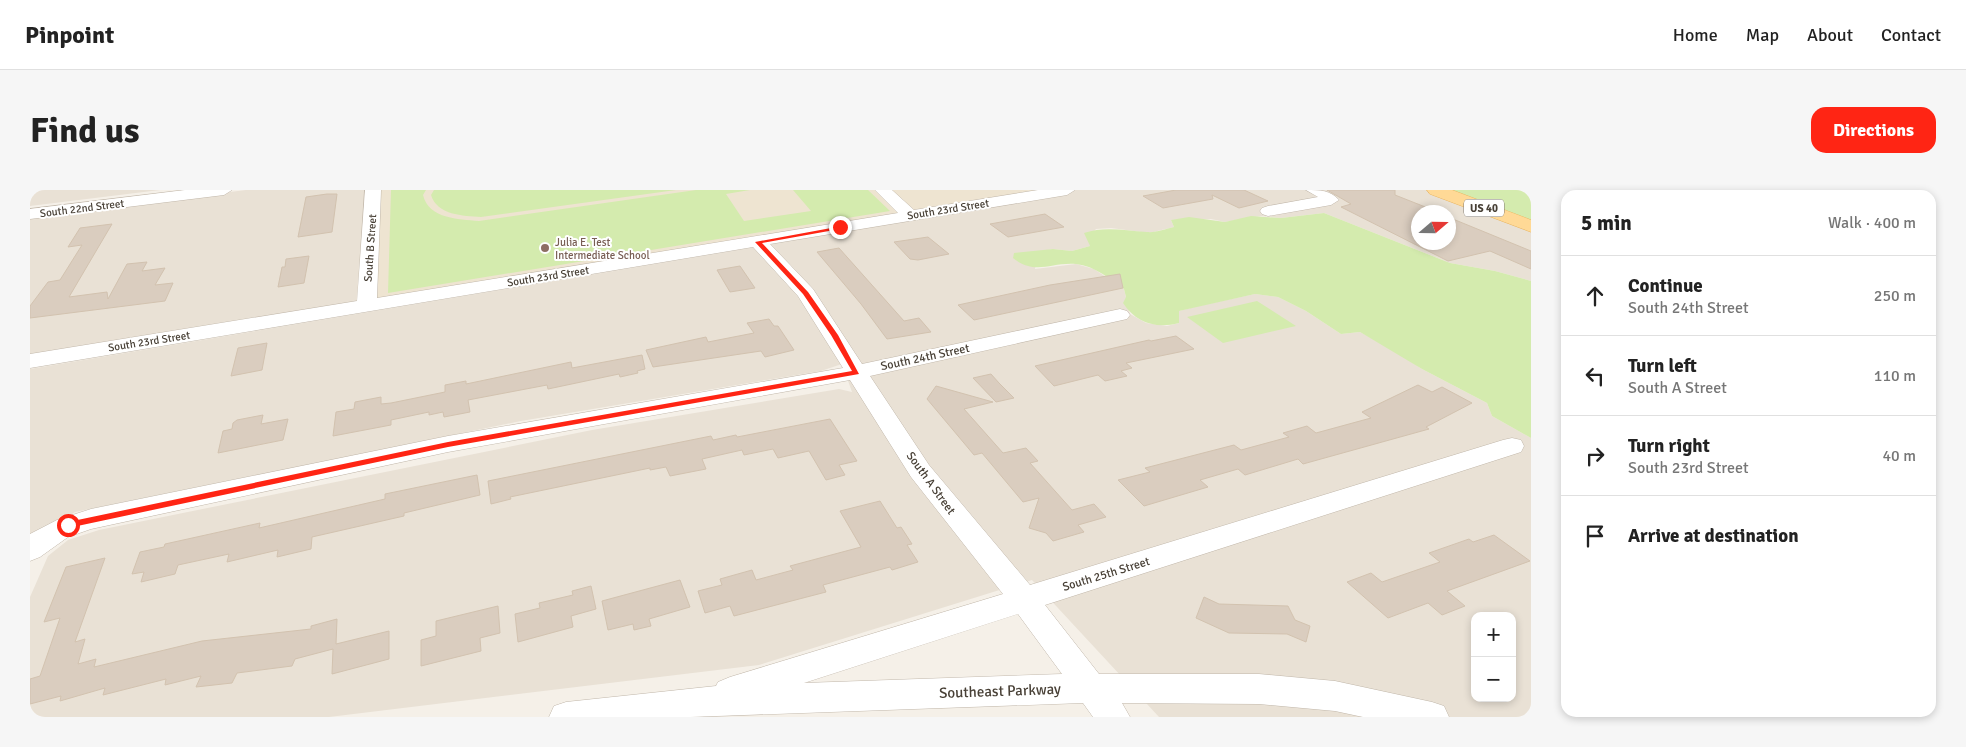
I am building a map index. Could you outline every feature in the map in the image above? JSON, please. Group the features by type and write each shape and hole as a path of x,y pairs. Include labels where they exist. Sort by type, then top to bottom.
{"main road":[{"name":"US 40","path":"1436,190 1531,226"}],"street":[{"name":"South 22nd Street","path":"30,214 154,196 178,190"},
{"name":"South 22nd Street","path":"30,208 224,190"},
{"name":"South B Street","path":"367,305 373,190"},
{"path":"884,190 910,215"},
{"name":"South 23rd Street","path":"30,361 1066,190"},
{"path":"1268,211 1331,200 1328,196 1314,190"},
{"path":"941,210 943,202 951,194 957,192"},
{"name":"South A Street","path":"758,242 806,293 920,471 1023,599 1113,717"},
{"name":"South 24th Street","path":"30,550 44,538 68,525 91,518 448,444 856,372 1120,315"},
{"name":"South 25th Street","path":"701,709 1023,599 1512,446"},
{"name":"Southeast Parkway","path":"566,717 1092,688 1259,689 1335,696 1432,717"}],"shaded area":[{"path":"30,190 160,190 30,206"},
{"path":"246,190 367,190 357,303 30,356 30,217"},
{"name":"Julia E. Test Intermediate School","path":"373,190 1066,190 367,305"},
{"path":"1071,190 1437,190 1531,226 1531,281 1495,271 1450,263 1417,250 1456,250 1456,205 1411,205 1411,248 1324,213 1281,218 1261,216 1225,222 1211,219 1171,220 1174,227 1149,233 1111,228 1096,229 1088,238 1090,246 1072,251 1053,249 1038,252 1035,269 1076,264 1094,269 1124,289 1130,314 1146,323 1167,326 1179,323 1179,311 1198,306 1255,294 1278,297 1306,311 1341,334 1360,332 1393,350 1422,369 1487,403 1492,416 1531,438 1531,717 1159,717 1032,580 759,665 329,717 30,717 30,597 48,556 68,540 99,530 592,430 839,389 852,392 842,364 821,371 521,421 75,512 30,541 30,369 756,247 758,242"}],"green space":[{"name":"Julia E. Test Intermediate School","path":"391,190 426,190 423,195 431,209 445,216 479,221 696,190 750,190 726,194 744,221 811,211 793,190 868,190 890,211 388,293"},
{"path":"434,190 676,190 481,217 459,215 439,207 431,195"},
{"path":"1436,190 1531,190 1531,226"},
{"path":"1324,213 1411,248 1411,250 1417,250 1450,263 1495,271 1531,281 1531,438 1492,416 1487,403 1422,369 1360,332 1341,334 1306,311 1278,297 1255,294 1179,311 1179,323 1155,325 1140,320 1128,310 1123,303 1126,297 1124,289 1090,267 1067,264 1036,267 1021,263 1013,258 1014,253 1053,249 1072,251 1090,246 1084,233 1092,231 1153,232 1174,227 1171,220 1189,217 1225,222 1251,216 1281,218"},
{"path":"1257,301 1296,326 1223,343 1187,317"}],"building":[{"path":"1176,190 1244,190 1268,201 1239,208 1212,195 1213,199 1163,208 1143,196"},
{"path":"1327,190 1395,190 1395,195 1420,205 1411,205 1411,242 1341,207 1351,204"},
{"path":"337,194 332,232 298,237 306,197"},
{"path":"1045,214 1064,227 1008,237 990,224"},
{"path":"1456,220 1531,251 1531,269 1490,251 1448,261 1426,250 1456,250"},
{"path":"112,224 69,297 107,292 108,299 127,264 147,262 142,271 165,268 155,285 173,283 165,301 30,318 30,306 48,282 60,280 82,245 68,247 80,228"},
{"path":"928,237 949,254 918,260 910,259 894,242"},
{"path":"839,248 904,321 919,318 931,332 887,339 861,304 817,252"},
{"path":"309,256 304,283 278,287 282,267 285,267 286,259"},
{"path":"740,266 755,288 730,292 717,270"},
{"path":"1120,274 1123,288 974,320 958,305 1050,285"},
{"path":"769,319 774,326 778,326 794,350 765,357 761,351 653,367 646,350 706,337 708,342 754,333 747,323"},
{"path":"1176,336 1194,349 1126,363 1132,368 1121,371 1127,376 1105,381 1098,375 1054,386 1035,366 1149,340"},
{"path":"267,343 262,370 231,376 238,348"},
{"path":"642,355 645,369 637,371 638,373 620,377 619,374 548,389 547,385 468,400 470,412 444,417 443,412 429,415 429,412 391,420 391,425 333,436 336,412 354,409 355,402 381,397 381,404 391,403 445,392 445,385 466,381 466,384 571,362 572,368"},
{"path":"991,374 1014,398 996,402 973,378"},
{"path":"1418,385 1432,392 1442,387 1472,403 1426,427 1429,429 1303,464 1298,459 1245,475 1238,469 1200,480 1208,487 1144,506 1118,480 1150,472 1145,468 1234,445 1241,450 1289,437 1283,433 1307,426 1316,433 1371,418 1362,412"},
{"path":"936,386 993,402 964,409 1003,453 1026,448 1038,461 1030,463 1072,510 1094,504 1106,517 1078,525 1084,532 1053,541 1046,533 1029,528 1039,498 1023,502 982,453 974,455 927,399"},
{"path":"263,415 261,424 288,419 283,440 218,453 223,431 232,429 233,423 237,420"},
{"path":"830,419 857,461 839,465 845,475 826,480 809,451 778,458 773,449 744,455 742,450 702,459 706,469 670,476 666,467 650,470 650,468 510,497 511,499 491,504 488,481 711,436 713,440 736,435 737,437"},
{"path":"477,475 480,495 404,513 404,516 312,537 311,549 277,557 278,550 227,562 229,554 178,565 175,574 141,582 144,572 132,574 140,552 164,547 165,544 260,523 259,528 385,499 385,494"},
{"path":"880,501 897,528 901,527 912,544 907,545 918,562 892,570 890,567 823,585 826,592 734,616 730,606 705,613 698,591 722,585 720,579 752,570 756,580 793,570 790,566 861,547 840,511"},
{"path":"1494,535 1530,561 1447,591 1465,606 1442,615 1428,603 1388,618 1347,582 1371,573 1382,582 1440,562 1429,553 1469,539 1473,542"},
{"path":"105,558 75,642 85,639 78,664 96,659 94,667 202,641 311,629 311,626 337,619 336,644 389,631 389,659 332,674 333,649 295,659 292,666 237,673 232,683 196,687 201,676 165,685 166,679 103,695 105,688 60,701 61,696 30,704 30,679 40,676 60,618 44,622 66,567"},
{"path":"680,580 690,607 649,619 651,626 634,630 633,624 608,630 602,601"},
{"path":"591,586 596,609 571,616 573,627 518,642 515,614 540,608 539,603 573,595 572,591"},
{"path":"1204,597 1219,604 1288,606 1295,620 1310,626 1306,642 1287,634 1229,633 1196,618"},
{"path":"498,606 500,633 480,638 481,651 421,666 421,640 436,636 436,621"}],"place":[{"name":"Julia E. Test Intermediate School","path":"545,248"}],"route":[{"path":"68,525 91,518 448,444 856,372 806,293 758,242 840,227"}]}
